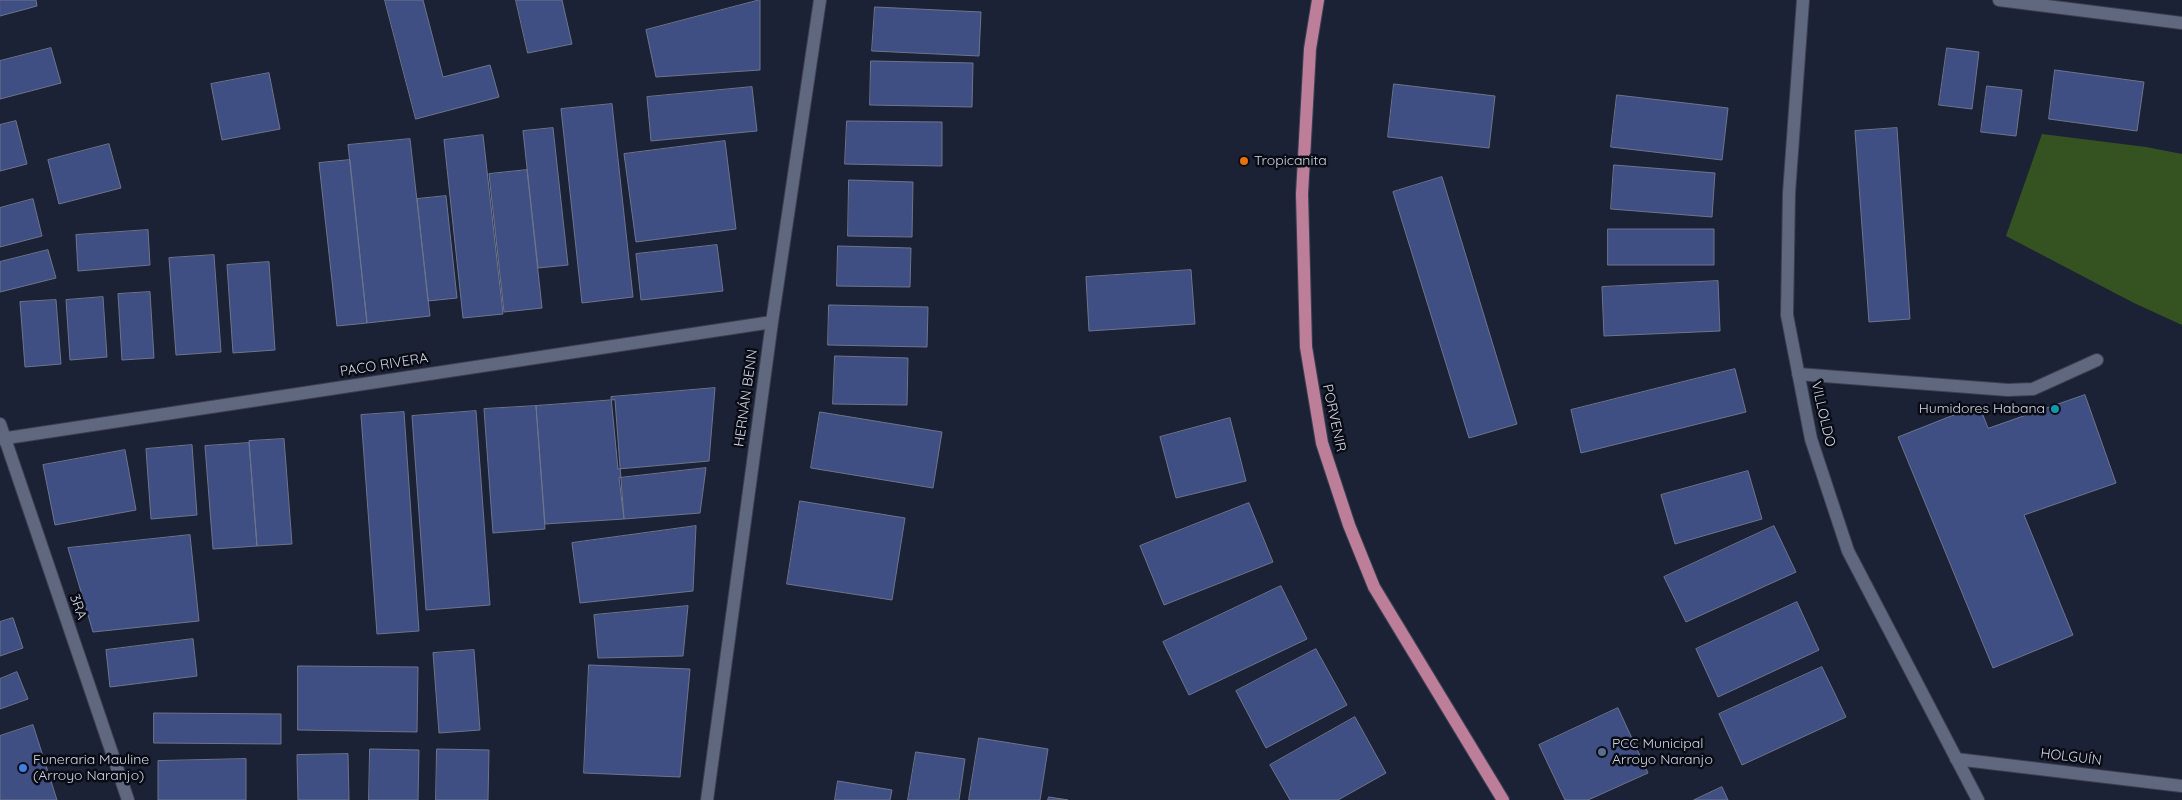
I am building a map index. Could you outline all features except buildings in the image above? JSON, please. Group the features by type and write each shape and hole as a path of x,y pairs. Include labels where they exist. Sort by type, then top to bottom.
{"main road":[{"name":"PORVENIR","path":"1318,0 1310,49 1302,194 1306,347 1322,443 1349,525 1374,588 1503,800"}],"street":[{"name":"HERNÁN BENN","path":"707,800 772,322 820,0"},
{"name":"VILLOLDO","path":"1803,0 1788,202 1787,314 1811,438 1848,551 1978,800"},
{"path":"1998,0 2182,23"},
{"name":"PACO RIVERA","path":"2,439 772,322"},
{"path":"1798,374 2008,390 2033,389 2097,360"},
{"name":"3RA","path":"0,424 2,439 128,800"},
{"name":"HOLGUÍN","path":"1956,759 2182,786"}],"green space":[{"path":"2042,134 2146,147 2182,154 2182,325 2134,303 2006,236"}],"place":[{"name":"Tropicanita","path":"1244,161"},
{"name":"Humidores Habana","path":"2055,409"},
{"name":"PCC Municipal Arroyo Naranjo","path":"1602,752"},
{"name":"Funeraria Mauline (Arroyo Naranjo)","path":"23,768"}]}
